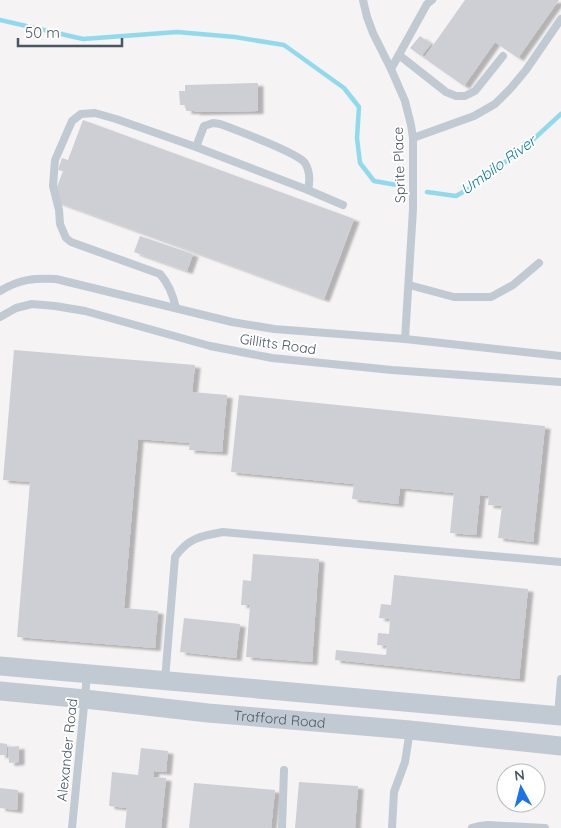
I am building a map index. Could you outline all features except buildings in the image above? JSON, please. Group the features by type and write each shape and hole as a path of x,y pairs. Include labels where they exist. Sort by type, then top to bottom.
{"street":[{"name":"Trafford Road","path":"0,666 560,716"},
{"name":"Trafford Road","path":"0,691 208,713 410,730 561,746"}],"lane":[{"name":"Sprite Place","path":"363,0 373,33 405,101 413,138 413,209 406,339"},
{"path":"391,69 428,1"},
{"path":"413,138 474,116 495,104 526,70 561,19"},
{"path":"399,55 446,92 456,96 466,96 474,91 503,56"},
{"path":"176,308 173,294 160,274 71,242 66,238 60,224 59,210 53,186 56,160 72,121 81,114 95,114 116,119 343,204"},
{"path":"196,148 204,126 213,123 220,124 294,154 305,162 310,182 308,190"},
{"path":"409,285 454,297 491,297 513,285 539,263"},
{"name":"Gillitts Road","path":"0,290 16,282 29,279 56,280 232,322 274,329 406,339 561,356"},
{"name":"Gillitts Road","path":"0,317 16,308 32,304 55,306 85,311 210,346 272,358 392,370 561,382"},
{"path":"165,680 175,557 187,543 205,536 223,532 561,562"},
{"name":"Alexander Road","path":"72,828 87,675"},
{"path":"560,716 561,679"},
{"path":"392,828 394,792 405,762 410,730"},
{"path":"282,828 284,770"},
{"path":"472,828 488,825 545,828"}],"waterway":[{"name":"Umbilo River","path":"0,20 83,39 177,32 235,37 284,45 344,88 359,107 357,138 360,163 374,181 397,185"},
{"name":"Umbilo River","path":"427,192 456,196 470,188 524,148 561,114"}]}
